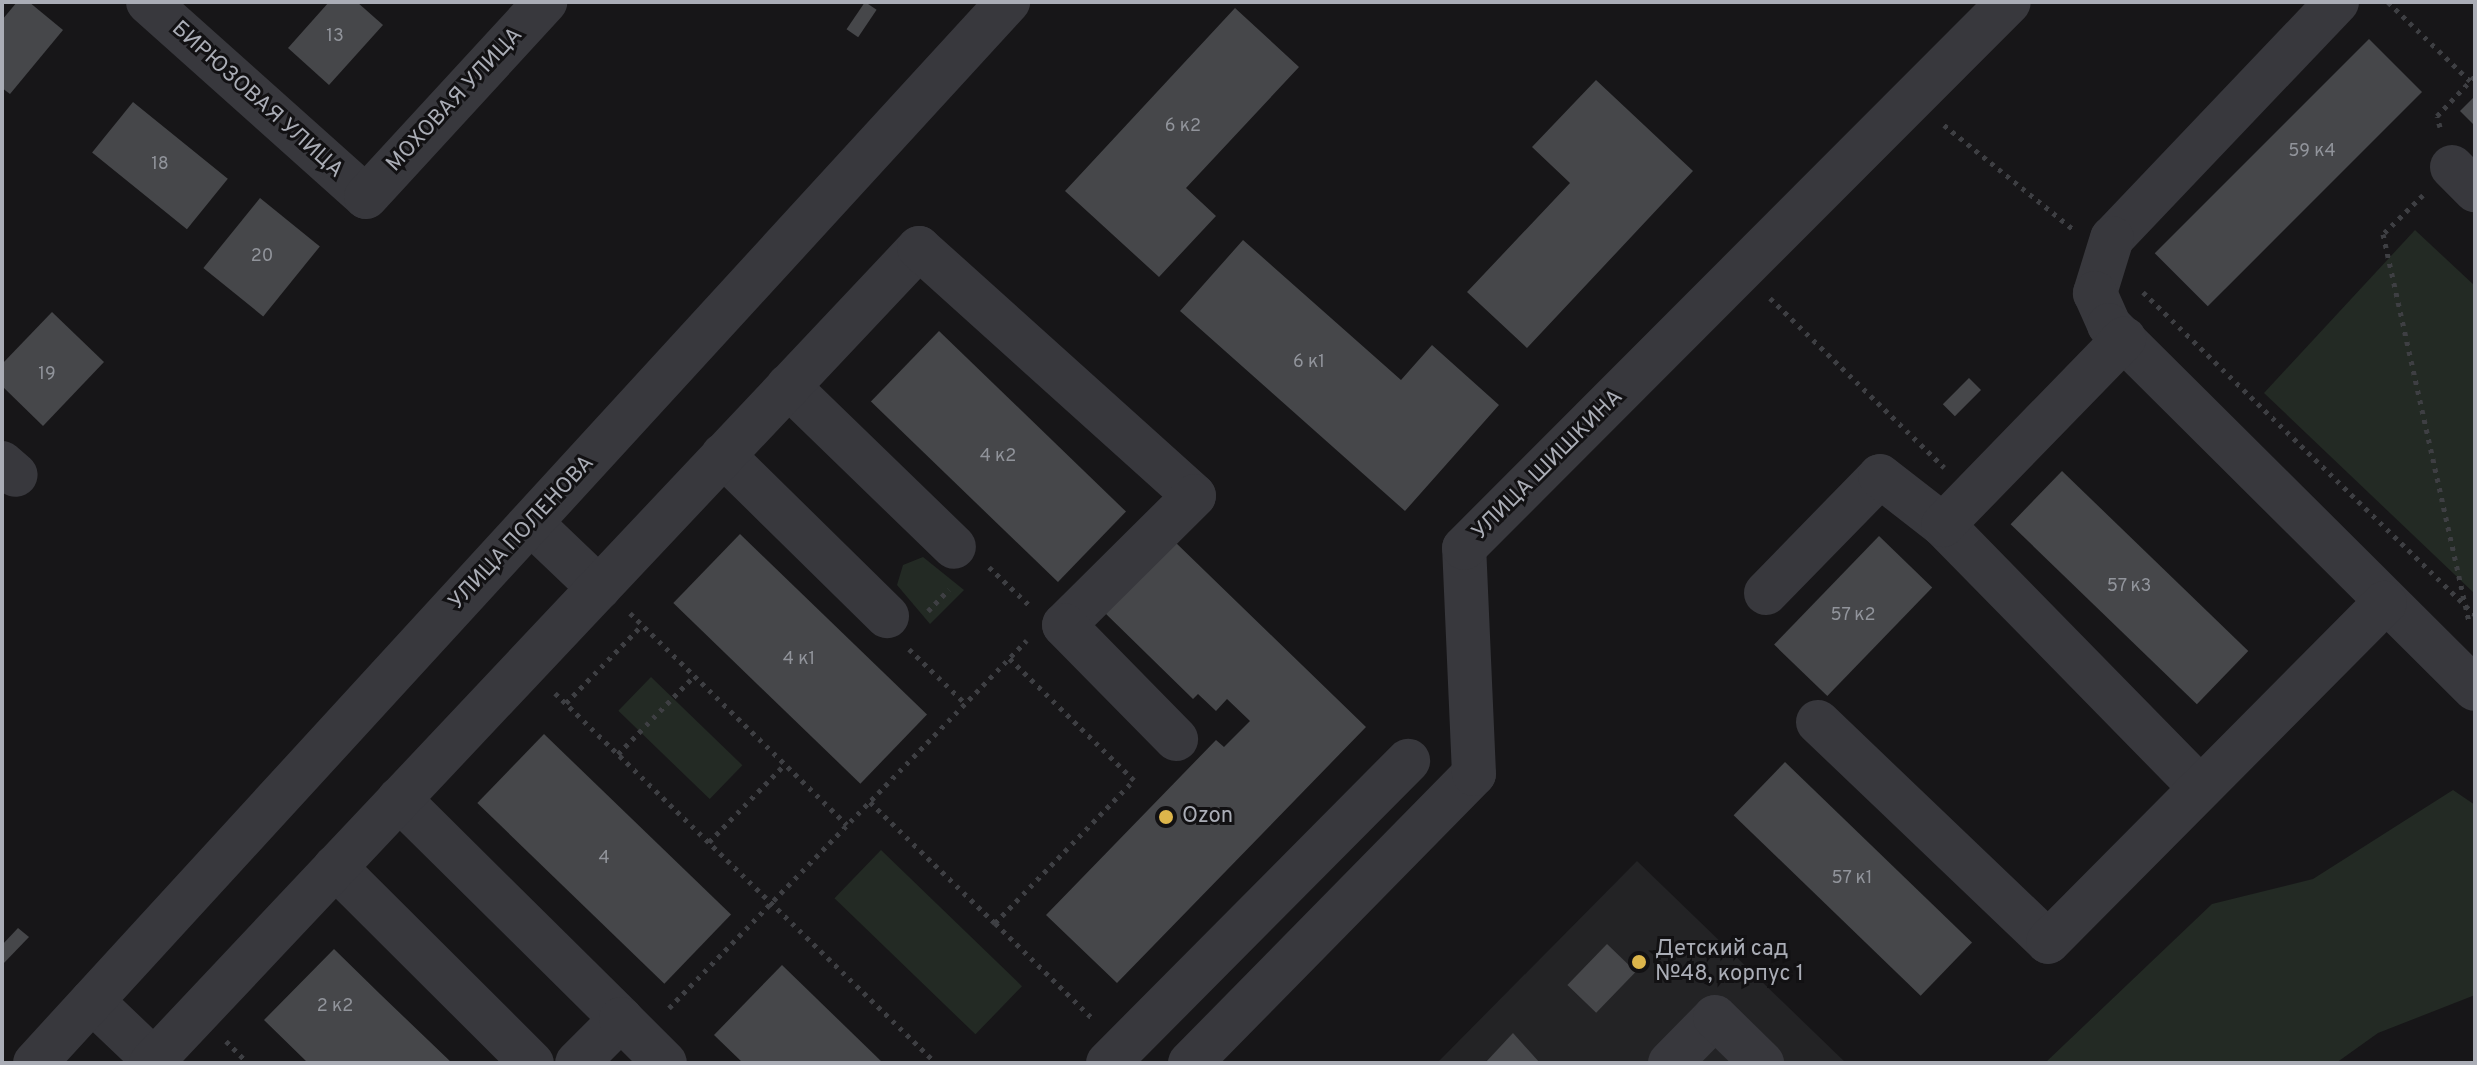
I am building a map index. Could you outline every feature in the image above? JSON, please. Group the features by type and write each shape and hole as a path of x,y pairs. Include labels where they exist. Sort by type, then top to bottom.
{"street":[{"name":"БИРЮЗОВАЯ УЛИЦА","path":"148,2 366,197"},
{"name":"МОХОВАЯ УЛИЦА","path":"366,197 545,2"},
{"name":"УЛИЦА ПОЛЕНОВА","path":"35,1063 1008,2"},
{"name":"УЛИЦА ШИШКИНА","path":"1190,1063 1474,774 1464,548 2009,2"},
{"path":"2337,2 2112,238 2095,293 2098,311 2385,603 2475,689"},
{"path":"92,1001 152,1061 919,248 1194,496 1064,625 1176,739"},
{"path":"1943,525 2124,339"},
{"path":"788,386 965,560"},
{"path":"723,455 901,626"},
{"path":"1766,593 1880,476 1943,525 2200,787"},
{"path":"531,523 600,586"},
{"path":"1818,722 2048,942 2385,603"},
{"path":"1115,1055 1408,761"},
{"path":"399,799 642,1040 577,1063"},
{"path":"335,867 532,1063"},
{"path":"1670,1063 1715,1017 1762,1063"}],"path":[{"path":"2388,2 2470,81"},
{"path":"2470,629 2383,234 2463,179 2437,116 2475,76"},
{"path":"1742,270 1926,448"},
{"path":"965,703 901,626 965,560 1034,611"},
{"path":"600,586 847,825"},
{"path":"2465,606 2475,606"},
{"path":"566,703 642,625"},
{"path":"642,1040 771,902 1036,631"},
{"path":"995,923 1134,780 1009,658"},
{"path":"526,664 936,1063"},
{"path":"618,754 694,676"},
{"path":"709,842 785,764"},
{"path":"870,801 995,923 1115,1055"}],"shaded area":[{"path":"2415,230 2475,286 2475,594 2264,393"},
{"path":"923,557 964,590 930,624 897,585 903,565"},
{"path":"651,677 742,765 710,799 618,711"},
{"path":"2453,790 2475,805 2475,995 2378,1033 2336,1063 2045,1063 2212,904 2313,879"},
{"path":"881,850 1022,986 975,1034 834,898"},
{"name":"Детский сад №48, корпус 1","path":"1637,861 1846,1063 1437,1063"}],"building":[{"path":"17,2 29,2 63,30 10,94 2,88 2,20"},
{"path":"329,2 357,2 383,25 329,85 288,48"},
{"path":"865,2 877,10 858,37 847,29"},
{"path":"1235,8 1299,67 1186,188 1216,216 1159,277 1065,191"},
{"path":"2369,39 2422,92 2208,306 2155,253"},
{"path":"1596,80 1693,171 1527,348 1467,292 1570,183 1532,147"},
{"path":"2475,96 2475,126 2460,111"},
{"path":"133,102 228,179 187,229 92,153"},
{"path":"260,198 320,246 263,316 203,268"},
{"path":"1243,240 1401,380 1432,345 1499,405 1405,511 1180,311"},
{"path":"52,312 104,362 43,426 2,386 2,364"},
{"path":"939,331 1126,512 1058,582 871,401"},
{"path":"1969,378 1981,390 1955,416 1943,404"},
{"path":"2062,471 2248,651 2197,704 2011,524"},
{"path":"740,534 927,715 860,784 673,603"},
{"path":"1879,536 1932,587 1827,696 1774,645"},
{"path":"1174,541 1366,727 1117,983 1046,915 1216,740 1224,747 1250,721 1227,699 1216,711 1198,694 1193,699 1104,612"},
{"path":"544,734 731,915 664,984 477,803"},
{"path":"1785,762 1972,943 1921,996 1734,815"},
{"path":"18,928 29,937 2,965 2,945"},
{"path":"1607,944 1636,972 1596,1013 1567,985"},
{"path":"334,949 452,1063 308,1063 264,1020"},
{"path":"782,965 883,1063 743,1063 714,1035"},
{"path":"1513,1033 1540,1063 1485,1063"}],"place":[{"name":"Ozon","path":"1166,817"},
{"name":"Детский сад №48, корпус 1","path":"1639,962"}]}
